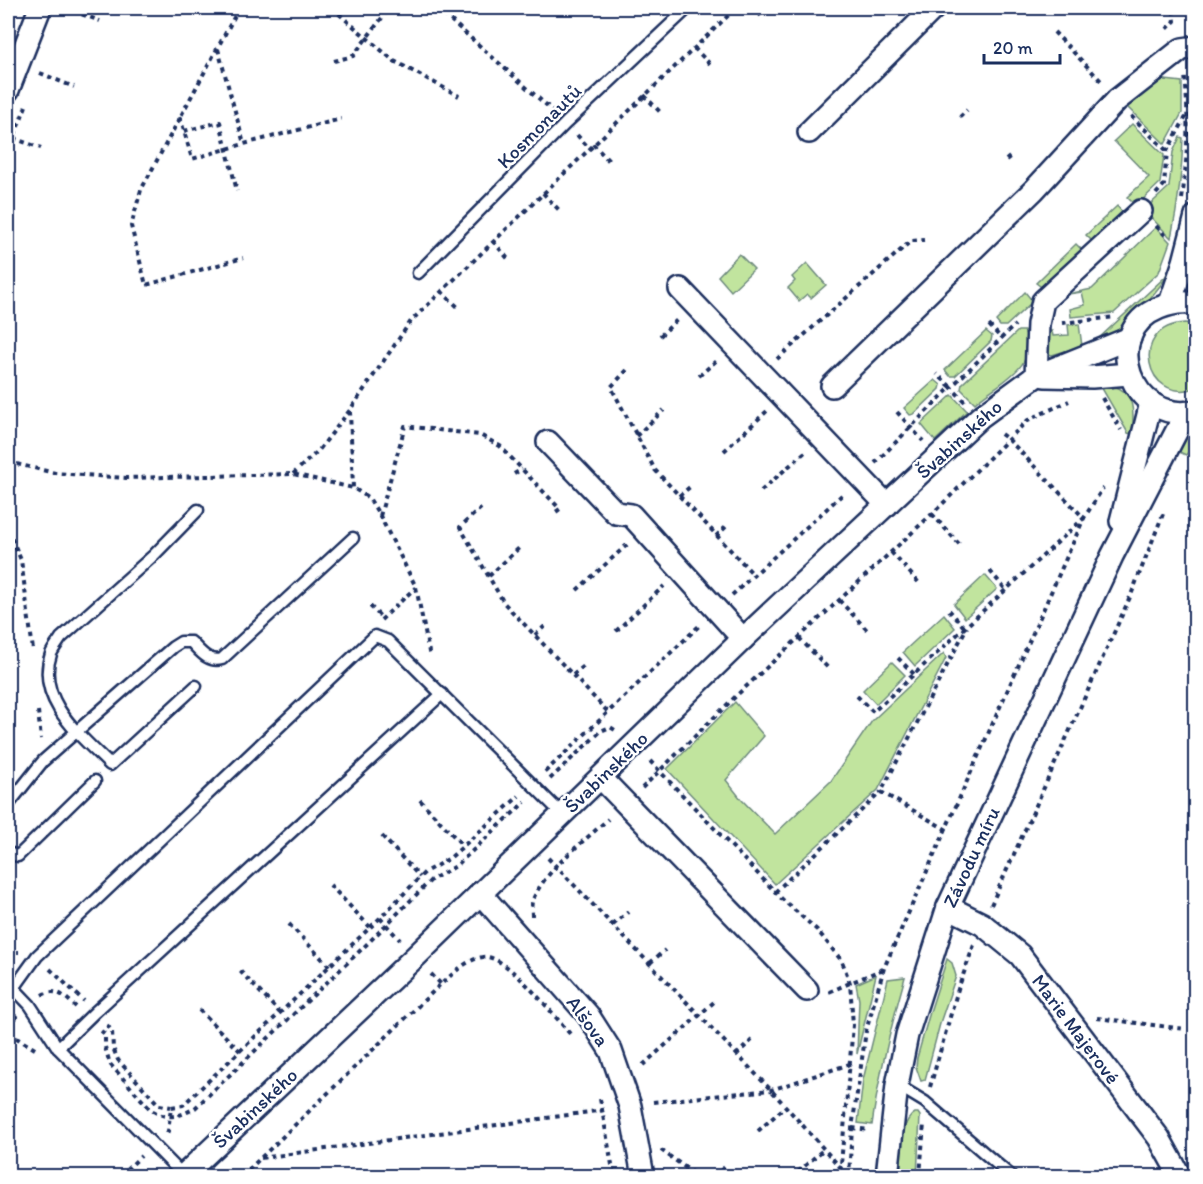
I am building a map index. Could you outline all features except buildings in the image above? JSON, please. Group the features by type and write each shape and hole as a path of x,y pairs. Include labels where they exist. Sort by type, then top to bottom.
{"street":[{"path":"8,90 40,8"},
{"path":"809,132 934,8"},
{"path":"832,386 1034,190 1116,100 1182,49 1196,48"},
{"path":"1129,374 1092,377 1036,376 1038,324 1043,301 1146,210"},
{"path":"1170,303 1184,262 1188,210"},
{"path":"680,289 887,505"},
{"path":"1190,412 1167,411 1151,404 1137,391 1129,374 1127,356 1130,338 1139,322 1153,310 1170,303 1196,304"},
{"name":"Švabinského","path":"183,1176 601,778 743,639 980,417 1036,376 1130,338"},
{"name":"Závodu míru","path":"1112,556 1151,404"},
{"name":"Závodu míru","path":"887,1176 897,1085 907,1035 948,907 1112,556 1190,412"},
{"path":"549,442 616,513 631,515 743,639"},
{"path":"601,778 807,990"},
{"name":"Alšova","path":"480,893 588,1015 610,1051 630,1106 643,1176"},
{"name":"Marie Majerové","path":"948,907 982,924 1020,955 1159,1138 1180,1176"}],"lane":[{"name":"Kosmonautů","path":"418,273 566,123 688,8"},
{"path":"196,686 110,765 76,731 54,703 48,674 51,654 61,638 154,555 198,510"},
{"path":"8,806 43,761 173,647 181,642 190,642 207,658 214,661 222,659 353,537"},
{"path":"183,1176 58,1048 30,1005 11,985 37,956 375,636 388,641 562,814"},
{"path":"58,1048 442,694"},
{"path":"8,853 18,856 95,781"},
{"path":"897,1085 926,1102 1011,1176"}],"path":[{"path":"64,8 100,21"},
{"path":"239,8 141,190 131,226 146,285 243,258"},
{"path":"332,8 394,61 459,96"},
{"path":"437,8 566,123 589,148"},
{"path":"293,474 319,450 350,410 411,321 736,8"},
{"path":"754,8 761,16"},
{"path":"1167,29 1175,21 1173,8"},
{"path":"334,61 353,56 388,10"},
{"path":"1054,32 1108,88"},
{"path":"218,48 244,144"},
{"path":"694,48 711,65"},
{"path":"39,73 74,87"},
{"path":"1186,91 1188,210"},
{"path":"644,95 661,113"},
{"path":"960,117 967,110"},
{"path":"1171,241 1146,210 1164,185 1167,151 1188,115"},
{"path":"180,117 192,159 341,119"},
{"path":"184,131 220,122 237,191"},
{"path":"1141,126 1167,151"},
{"path":"13,138 41,148"},
{"path":"593,144 610,162"},
{"path":"1006,160 1012,155"},
{"path":"543,193 560,211"},
{"path":"8,211 15,213"},
{"path":"761,373 911,241 924,240"},
{"path":"493,241 509,260"},
{"path":"441,291 459,308"},
{"path":"37,956 112,1031 113,1048 118,1060 159,1105 171,1107 183,1105 420,877 450,858 532,784 861,477 1001,338 1043,301"},
{"path":"989,325 1001,338"},
{"path":"627,370 610,387 655,470 754,575"},
{"path":"937,374 970,406"},
{"path":"724,451 784,396"},
{"path":"1101,396 1126,440"},
{"path":"848,1176 771,1090 556,867 932,514 1028,420 1072,400"},
{"path":"350,410 353,488"},
{"path":"636,436 664,410"},
{"path":"897,412 938,457"},
{"path":"380,516 405,426 480,435 500,447 560,509 553,514"},
{"path":"761,491 822,437"},
{"path":"1009,440 1084,518"},
{"path":"8,462 55,473 126,478 293,474 353,488 369,498 416,587 432,666"},
{"path":"514,474 522,469"},
{"path":"848,1176 852,1128 866,1031 884,968 1084,518 1107,480"},
{"path":"679,496 691,486"},
{"path":"920,1176 926,1102 958,989 982,924 1131,595 1165,507"},
{"path":"481,508 460,526 504,603 608,712"},
{"path":"932,514 960,545"},
{"path":"857,696 873,712 1084,518"},
{"path":"716,536 728,525"},
{"path":"8,530 21,560 33,657"},
{"path":"577,590 645,530"},
{"path":"489,576 519,548"},
{"path":"891,552 920,584"},
{"path":"616,631 681,571"},
{"path":"990,571 1006,590"},
{"path":"839,600 868,632"},
{"path":"949,609 964,627"},
{"path":"775,892 881,792 969,624"},
{"path":"535,635 546,625"},
{"path":"799,638 829,669"},
{"path":"898,658 914,674"},
{"path":"573,675 584,666"},
{"path":"38,704 43,761"},
{"path":"881,792 946,830"},
{"path":"420,800 463,846"},
{"path":"382,836 420,877"},
{"path":"330,885 370,927"},
{"path":"613,925 628,912"},
{"path":"289,924 329,966"},
{"path":"650,963 664,950"},
{"path":"242,1176 247,1174 441,984 468,961 486,956 500,960 514,972 572,1036"},
{"path":"807,990 816,999 884,968"},
{"path":"240,971 280,1013"},
{"path":"643,1065 714,1002"},
{"path":"199,1010 240,1051"},
{"path":"1090,1017 1185,1029"},
{"path":"8,1033 41,1052"},
{"path":"736,1055 752,1040"},
{"path":"260,1159 630,1106 771,1090 850,1064"},
{"path":"598,1091 614,1176"},
{"path":"120,1176 168,1131 171,1107"},
{"path":"758,1131 785,1107"},
{"path":"658,1148 697,1176"},
{"path":"798,1172 824,1149"},
{"path":"714,1176 726,1166"}],"green space":[{"path":"1165,80 1182,82 1182,113 1165,144 1124,104 1152,82"},
{"path":"1132,124 1164,155 1160,183 1136,206 1127,197 1149,177 1114,141"},
{"path":"1180,137 1183,138 1181,176 1171,238 1144,210 1169,187 1173,152"},
{"path":"1117,206 1123,213 1092,241 1086,235"},
{"path":"1156,227 1170,242 1159,272 1114,313 1071,317 1070,309 1085,305 1082,292 1068,294 1092,289"},
{"path":"1076,244 1083,251 1044,289 1036,283"},
{"path":"739,254 754,269 731,291 718,276"},
{"path":"807,263 826,285 811,298 807,294 799,301 788,288 795,281 792,277"},
{"path":"1171,266 1168,275 1139,311 1115,332 1096,341 1165,277"},
{"path":"1025,292 1031,303 1006,326 1000,326 996,321"},
{"path":"1185,323 1196,325 1195,388 1178,390 1164,385 1155,376 1150,363 1150,349 1155,337 1167,327"},
{"path":"1079,324 1082,346 1052,355 1045,353 1048,331 1052,331 1053,336 1069,335 1068,325"},
{"path":"986,331 992,336 991,341 955,376 950,376 945,370"},
{"path":"1018,331 1024,331 1028,343 1027,354 1022,364 1004,382 975,403 961,389 962,384"},
{"path":"935,380 941,385 940,389 914,414 910,415 904,408"},
{"path":"1100,385 1120,389 1130,399 1133,415 1132,434 1128,433"},
{"path":"952,395 967,411 935,441 921,424"},
{"path":"1195,428 1195,443 1186,455 1175,450"},
{"path":"985,575 997,589 965,618 954,604"},
{"path":"944,614 955,628 915,666 903,652"},
{"path":"944,653 946,658 878,790 775,884 667,769 735,702 764,736 726,780 775,834 831,781 872,721"},
{"path":"892,662 905,675 876,704 863,690"},
{"path":"947,959 952,963 956,976 941,1020 925,1080 921,1081 916,1067 917,1058"},
{"path":"876,975 857,1054 859,1000 856,984"},
{"path":"905,977 886,1050 872,1125 858,1123 863,1080 888,979"},
{"path":"915,1113 920,1116 917,1176 901,1176 903,1132"}]}
